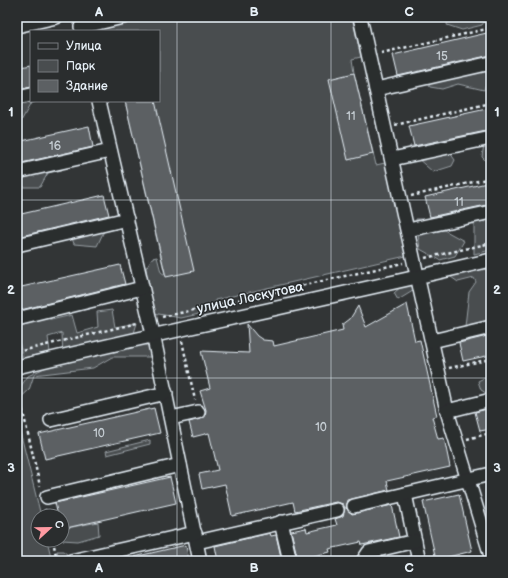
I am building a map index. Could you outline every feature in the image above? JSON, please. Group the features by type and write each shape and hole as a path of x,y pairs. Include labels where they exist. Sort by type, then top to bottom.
{"street":[{"path":"17,26 56,17"},
{"path":"81,25 123,17"},
{"path":"360,17 448,411 491,556"},
{"path":"376,89 491,63"},
{"path":"17,98 30,95"},
{"path":"99,102 150,320 200,561"},
{"path":"392,158 491,138"},
{"path":"17,172 110,151"},
{"path":"408,230 491,212"},
{"path":"17,245 127,219"},
{"name":"улица Лоскутова","path":"17,367 179,328 419,277 491,260"},
{"path":"17,319 142,288"},
{"path":"432,341 491,327"},
{"path":"51,420 166,393"},
{"path":"448,411 491,400"},
{"path":"171,418 198,412"},
{"path":"45,500 180,465"},
{"path":"354,506 491,474"},
{"path":"405,494 419,561"},
{"path":"71,561 282,522 337,510"},
{"path":"282,522 290,561"},
{"path":"363,561 369,552 415,541"}],"path":[{"path":"369,56 491,28"},
{"path":"385,128 491,103"},
{"path":"401,198 491,178"},
{"path":"17,352 150,320 491,243"},
{"path":"179,328 198,412"},
{"path":"439,370 491,359"},
{"path":"17,386 46,508"},
{"path":"457,441 491,433"},
{"path":"55,548 58,561"}],"green space":[{"path":"100,17 352,17 361,57 352,59 354,73 376,165 385,163 406,256 215,300 217,310 181,318 153,313 146,268 152,258 157,257 161,272 165,275 125,102 160,102 160,30 95,30"},
{"path":"448,17 487,17 482,25 462,30 447,25"},
{"path":"481,60 488,77 484,90 458,84 442,89 430,87 422,74"},
{"path":"27,92 31,103 19,125 17,125 17,94"},
{"path":"491,135 491,166 482,157 485,137"},
{"path":"410,146 445,146 455,160 452,166 433,172 409,151"},
{"path":"64,157 62,170 48,173 40,187 17,188 17,168"},
{"path":"477,216 484,222 491,219 491,250 474,254 474,217"},
{"path":"416,219 423,219 432,232 444,230 464,241 455,256 440,260 420,249"},
{"path":"100,223 104,231 97,246 74,244 72,238"},
{"path":"488,264 489,273 491,272 491,320 465,326 469,292 476,282 474,278 458,282 451,277 452,273"},
{"path":"413,282 416,289 398,300 394,293 403,285"},
{"path":"50,308 51,320 72,315 77,333 98,327 97,312 112,310 115,327 137,323 134,333 100,345 151,344 153,357 112,357 93,368 34,375 29,390 17,401 17,389 28,376 63,359 62,333 48,337 50,352 23,358 17,333 17,315"},
{"path":"488,376 491,378 491,396 481,390 478,381"},
{"path":"17,419 39,508 30,508 30,548 49,548 52,561 17,561"},
{"path":"150,440 150,444 107,455 106,451"},
{"path":"98,522 99,535 78,541 70,540 70,527"},
{"path":"57,551 63,551 68,555 69,561 60,561"}],"building":[{"path":"491,32 491,55 398,76 393,55"},
{"path":"30,65 30,87 17,90 17,68"},
{"path":"354,73 373,154 348,160 329,79"},
{"path":"125,102 155,102 194,271 166,277"},
{"path":"491,108 491,130 414,146 409,126"},
{"path":"89,126 93,147 17,164 17,142"},
{"path":"491,182 491,204 430,217 425,197"},
{"path":"104,195 109,215 17,237 17,215"},
{"path":"120,265 125,284 17,311 17,288"},
{"path":"407,304 415,341 420,340 437,416 432,417 438,439 444,438 450,467 387,481 389,490 348,500 346,508 352,514 392,505 399,537 362,545 361,542 329,549 330,552 298,560 291,531 306,528 307,532 337,525 335,519 343,516 345,508 343,504 336,502 295,511 293,502 232,516 225,484 202,489 199,474 218,470 209,433 193,437 189,422 205,417 206,410 200,391 210,388 201,351 249,353 247,324 257,336 263,340 273,341 274,346 343,330 342,325 350,319 358,306 366,327"},
{"path":"491,335 491,355 463,361 459,343"},
{"path":"154,408 160,433 45,459 39,434"},
{"path":"491,408 491,429 480,431 475,412"},
{"path":"170,477 176,503 70,527 70,508 56,508 55,503"},
{"path":"459,494 472,551 436,560 423,502"},
{"path":"270,533 271,536 276,535 282,561 218,561 215,546"},
{"path":"186,545 189,561 134,561 134,557"}]}
